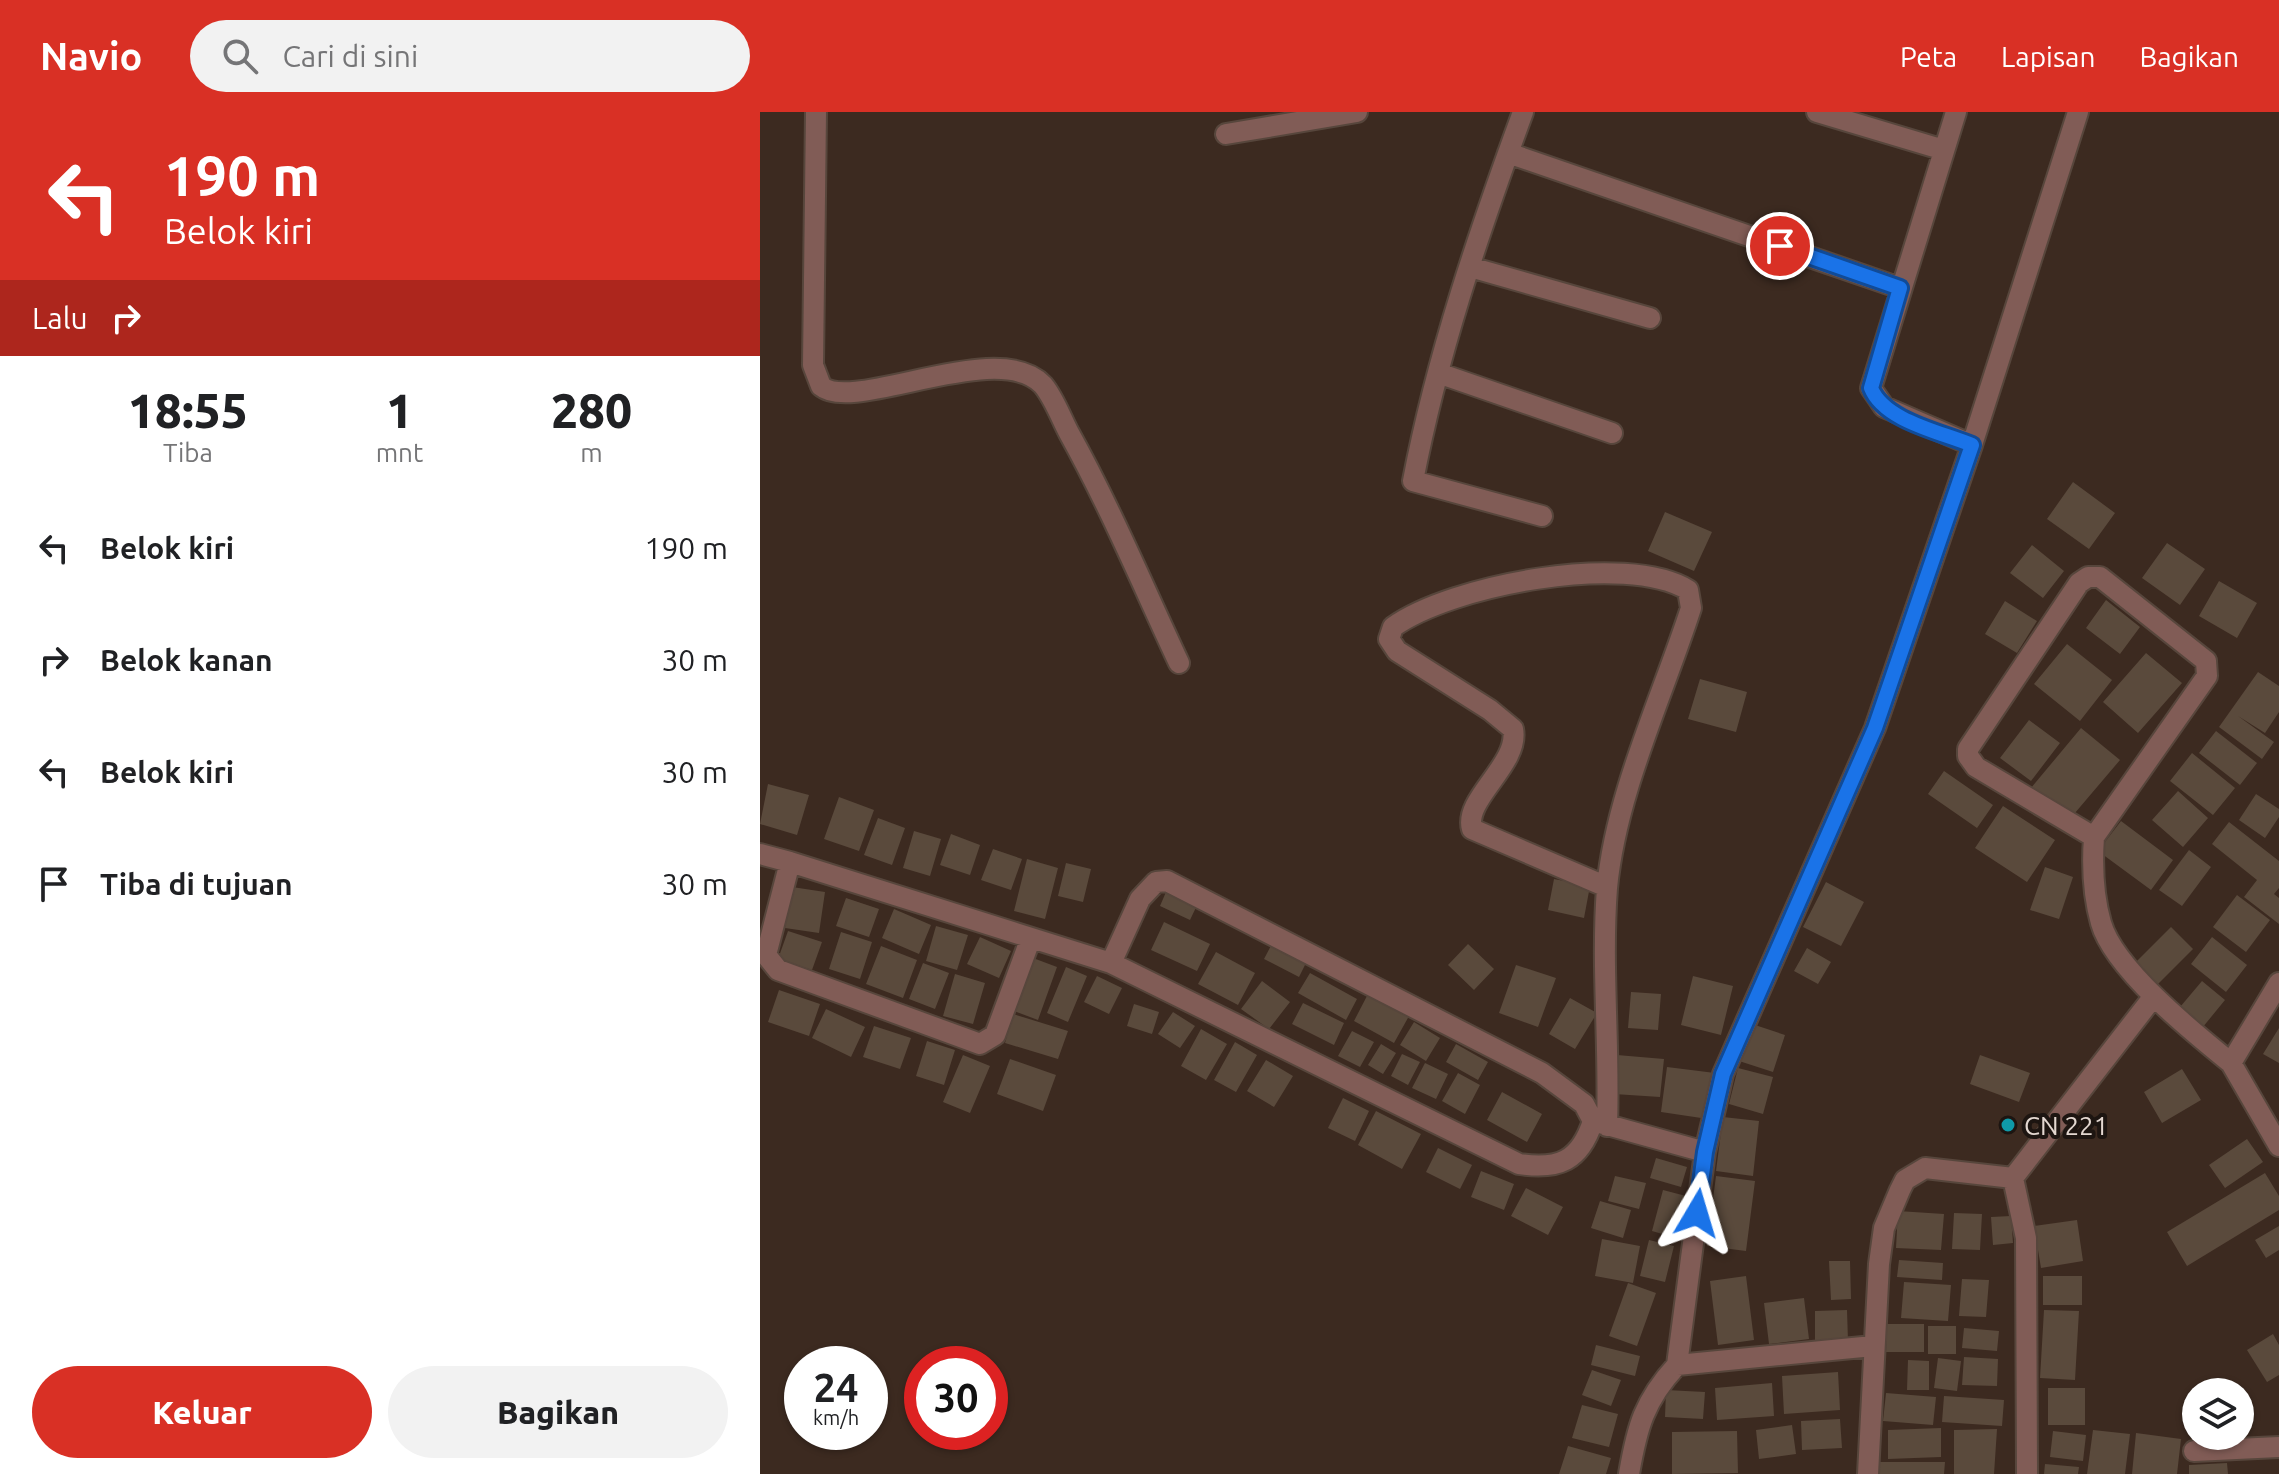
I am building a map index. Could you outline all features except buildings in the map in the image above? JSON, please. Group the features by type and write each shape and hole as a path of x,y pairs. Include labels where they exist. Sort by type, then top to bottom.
{"street":[{"path":"816,112 813,365 821,386 836,394 926,377 992,370 1022,372 1042,385 1084,460 1179,663"},
{"path":"1226,134 1357,112"},
{"path":"1523,112 1438,373 1413,481 1542,516"},
{"path":"1817,112 1944,150"},
{"path":"1956,112 1871,388 1884,407 1972,445"},
{"path":"1629,1474 1636,1432 1652,1392 1677,1365 1705,1152 1723,1074 1875,728 1972,445 2078,112"},
{"path":"1508,153 1900,288"},
{"path":"1470,267 1650,318"},
{"path":"1438,373 1612,433"},
{"path":"760,854 1111,963 1519,1164 1547,1168 1562,1162 1586,1143 1600,1124 1607,887 1618,832 1636,770 1691,608 1688,590 1664,579 1591,572 1482,590 1448,601 1393,627 1389,639 1397,651 1490,710 1513,729 1512,748 1472,814 1472,829 1607,887"},
{"path":"2094,837 1976,767 1968,756 1968,749 2062,609 2088,577 2100,577 2199,652 2208,670 2094,837 2094,886 2101,926 2111,945 2154,996 2231,1063 2279,1146"},
{"path":"790,862 766,950 766,955 778,970 976,1044 986,1042 995,1035 1030,940"},
{"path":"1111,963 1140,899 1156,882 1167,881 1542,1073 1584,1104 1600,1124 1705,1152"},
{"path":"2231,1063 2279,983"},
{"path":"2027,1474 2026,1238 2013,1178 2154,996"},
{"path":"1868,1474 1873,1346 1884,1228 1905,1180 1925,1168 2013,1178"},
{"path":"1677,1365 1873,1346"},
{"path":"2194,1451 2279,1447"}],"place":[{"name":"CN 221","path":"2008,1125"}],"route":[{"path":"1697,1213 1705,1152 1723,1074 1875,728 1972,445 1884,407 1875,398 1871,388 1900,288 1780,246"}]}
